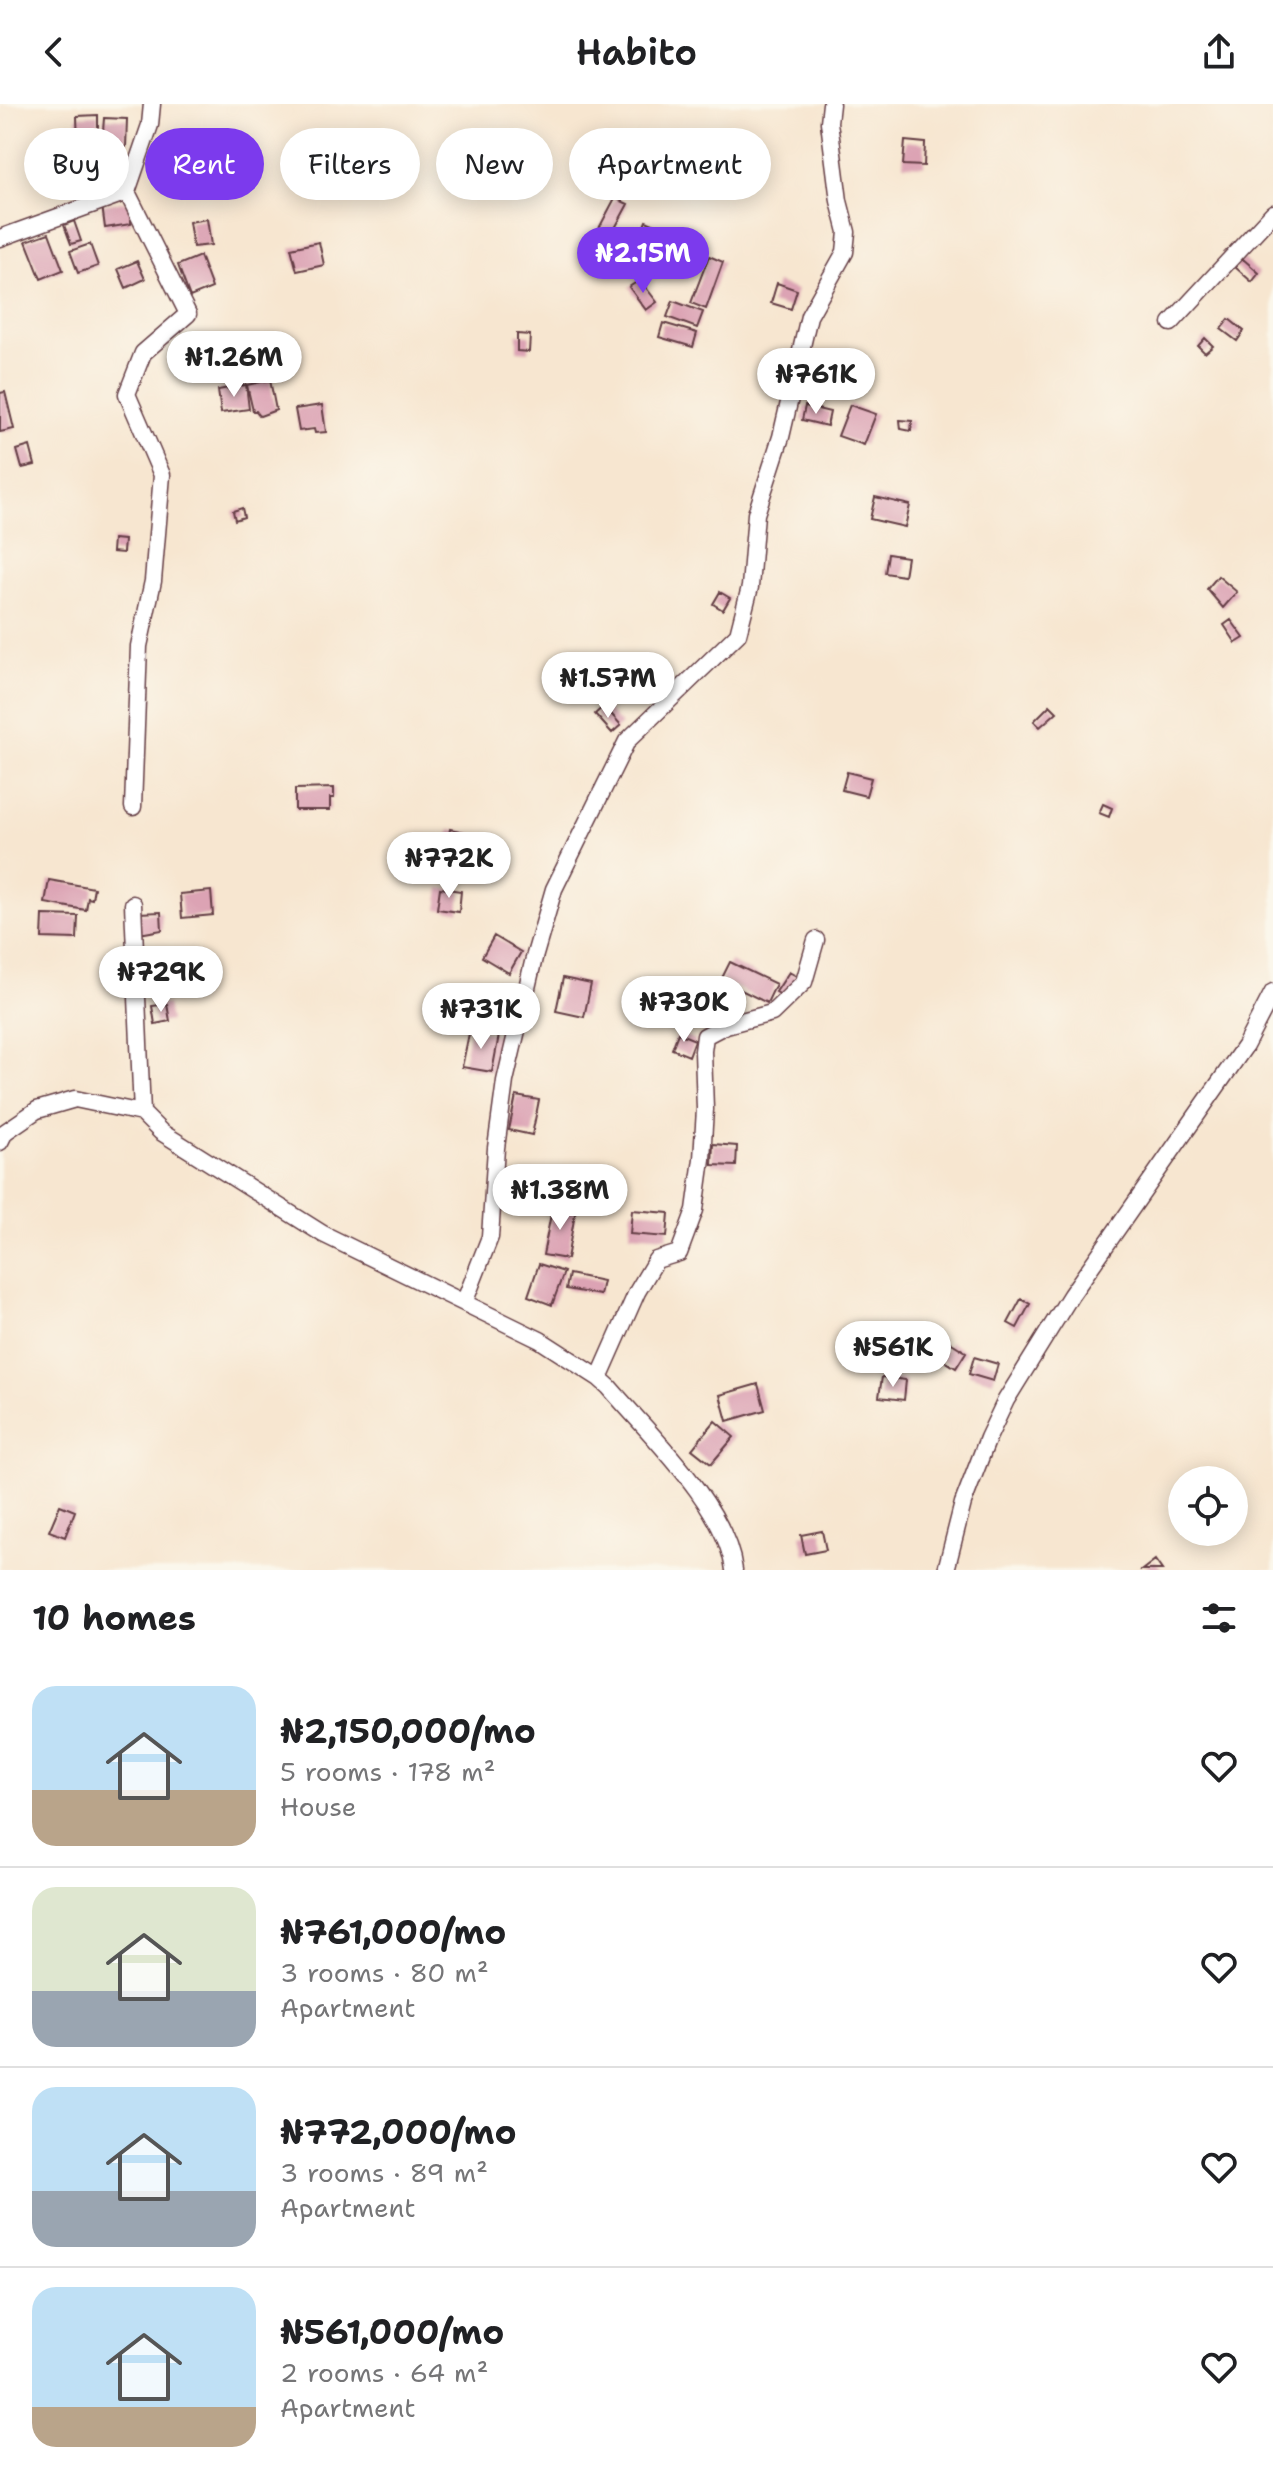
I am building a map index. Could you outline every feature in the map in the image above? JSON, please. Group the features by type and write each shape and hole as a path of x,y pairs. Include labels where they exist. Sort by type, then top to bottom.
{"street":[{"path":"129,186 150,125 152,104"},
{"path":"464,1303 490,1237 496,1148 505,1081 554,889 627,741 738,634 750,587 756,514 781,437 809,316 845,252 847,232 829,122 831,104"},
{"path":"129,196 188,314 143,353 127,394 162,475 153,581 139,646 133,807"},
{"path":"0,238 105,200"},
{"path":"1171,323 1273,213"},
{"path":"133,904 142,1113"},
{"path":"599,1378 637,1292 656,1260 679,1253 695,1210 705,1109 705,1036 726,1025 772,1013 804,982 816,940"},
{"path":"946,1570 963,1503 1006,1400 1071,1295 1245,1046 1273,992"},
{"path":"0,1142 5,1132 37,1110 75,1099 142,1113 161,1132 323,1234 540,1340 599,1378 705,1499 731,1549 734,1570"}],"building":[{"path":"98,115 98,128 77,128 77,116"},
{"path":"104,118 127,119 127,128 103,128"},
{"path":"905,141 925,143 924,166 903,165"},
{"path":"614,200 628,204 600,256 588,249"},
{"path":"127,201 134,216 130,216 131,224 105,228 102,205"},
{"path":"207,219 211,245 193,247 189,222"},
{"path":"74,221 81,241 71,244 64,225"},
{"path":"646,221 660,227 644,269 629,263"},
{"path":"49,233 63,270 41,279 26,241"},
{"path":"319,242 324,265 297,271 291,248"},
{"path":"90,244 98,266 78,273 70,251"},
{"path":"200,256 212,288 190,297 178,265"},
{"path":"709,256 723,262 706,309 691,303"},
{"path":"1243,259 1259,273 1252,282 1235,267"},
{"path":"137,261 145,279 126,288 118,269"},
{"path":"640,280 657,302 646,310 629,287"},
{"path":"777,283 797,290 791,309 771,303"},
{"path":"673,301 703,312 697,328 667,317"},
{"path":"1229,319 1244,331 1237,341 1221,329"},
{"path":"663,323 697,333 693,347 659,337"},
{"path":"517,334 530,335 529,352 517,351"},
{"path":"1205,338 1213,346 1205,353 1198,346"},
{"path":"270,380 276,410 260,416 253,411 247,385"},
{"path":"246,385 249,409 221,413 218,390"},
{"path":"5,392 14,429 0,432 0,393"},
{"path":"322,405 326,432 315,433 314,429 299,431 295,409"},
{"path":"850,405 876,414 864,445 838,436"},
{"path":"805,406 830,412 827,426 802,420"},
{"path":"900,420 912,421 911,431 901,429"},
{"path":"30,446 35,465 22,468 17,450"},
{"path":"875,497 910,505 905,527 870,519"},
{"path":"242,508 244,517 235,520 233,511"},
{"path":"113,539 124,540 123,553 112,552"},
{"path":"888,554 907,557 904,576 885,573"},
{"path":"1218,576 1237,592 1223,608 1207,589"},
{"path":"720,592 730,598 723,610 713,604"},
{"path":"1231,620 1244,638 1236,643 1224,625"},
{"path":"1050,705 1057,712 1040,727 1034,721"},
{"path":"604,706 621,725 612,733 595,714"},
{"path":"847,772 871,778 866,796 842,790"},
{"path":"334,788 330,810 295,810 295,789"},
{"path":"1103,804 1112,808 1109,817 1099,813"},
{"path":"450,829 474,834 470,856 446,851"},
{"path":"49,880 94,888 86,910 45,903"},
{"path":"440,888 461,891 459,912 437,909"},
{"path":"211,891 213,915 182,918 180,894"},
{"path":"161,912 162,930 139,934 138,913"},
{"path":"43,915 78,916 77,939 42,938"},
{"path":"494,936 521,952 509,973 482,957"},
{"path":"730,962 776,984 767,1003 721,980"},
{"path":"789,972 798,977 785,997 776,992"},
{"path":"563,978 591,984 584,1017 556,1011"},
{"path":"494,986 507,991 503,1002 490,997"},
{"path":"477,999 489,1003 481,1025 469,1020"},
{"path":"167,1004 170,1021 155,1024 152,1006"},
{"path":"470,1029 499,1035 492,1072 462,1067"},
{"path":"678,1033 695,1040 689,1056 672,1049"},
{"path":"516,1096 539,1100 532,1135 509,1130"},
{"path":"713,1144 737,1146 736,1166 712,1165"},
{"path":"553,1204 576,1208 567,1259 543,1255"},
{"path":"632,1210 669,1213 667,1237 630,1234"},
{"path":"539,1264 564,1272 552,1305 528,1296"},
{"path":"569,1274 603,1281 600,1295 566,1289"},
{"path":"1021,1299 1030,1304 1017,1328 1008,1323"},
{"path":"950,1342 966,1352 956,1368 940,1358"},
{"path":"974,1357 998,1364 993,1381 969,1374"},
{"path":"882,1377 906,1380 904,1400 879,1397"},
{"path":"758,1384 765,1410 727,1421 720,1395"},
{"path":"715,1421 734,1437 711,1464 692,1449"},
{"path":"60,1505 75,1511 65,1537 49,1531"},
{"path":"822,1531 826,1550 805,1554 801,1535"},
{"path":"1155,1560 1162,1570 1142,1570"}]}
